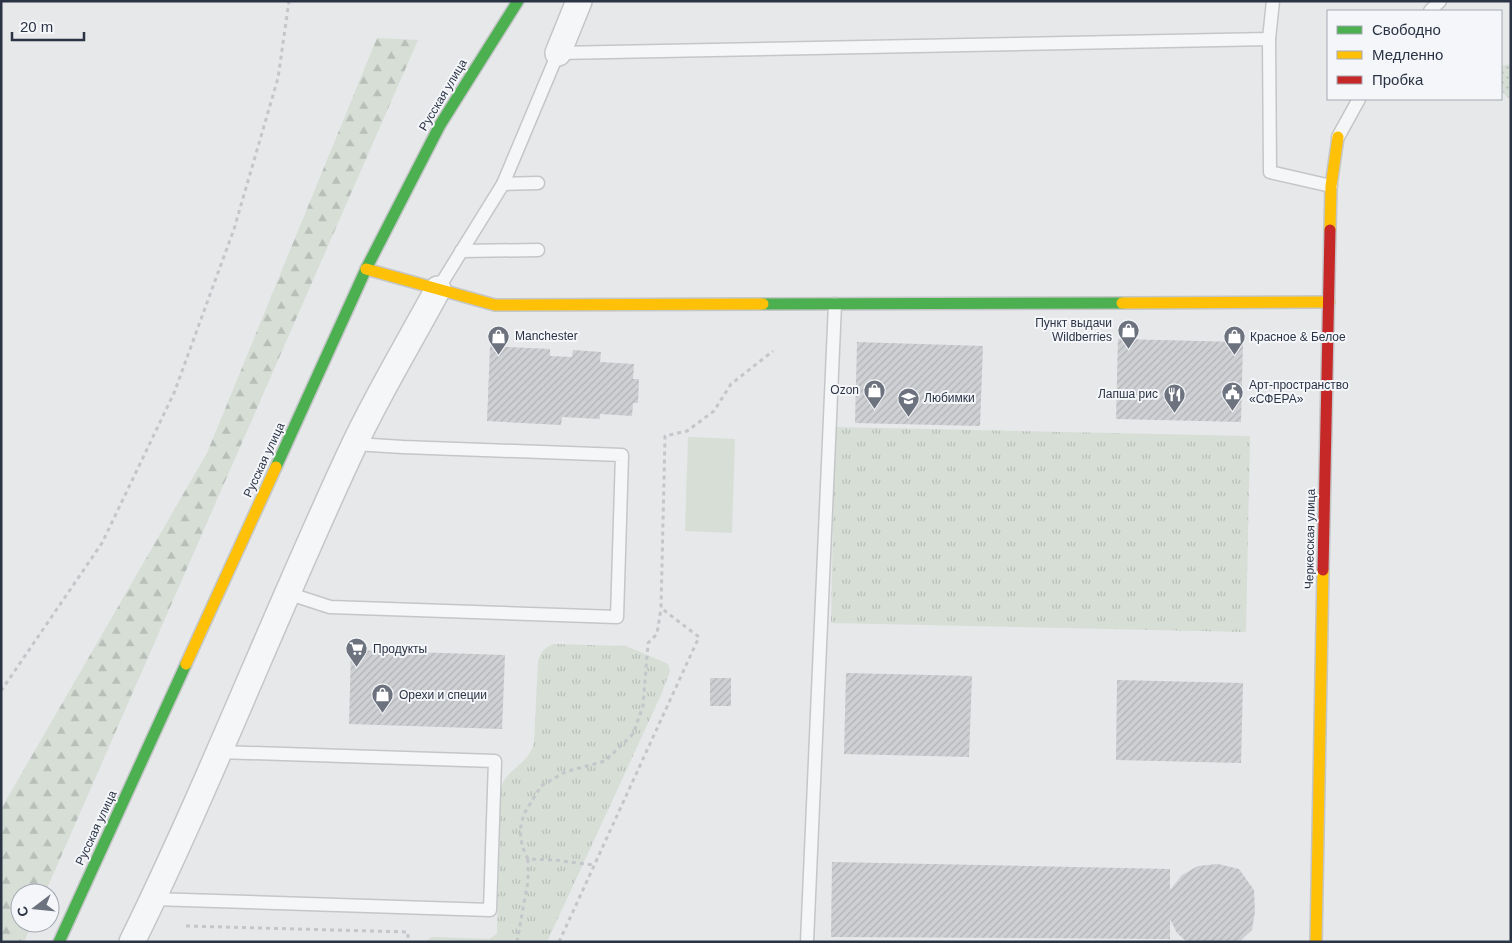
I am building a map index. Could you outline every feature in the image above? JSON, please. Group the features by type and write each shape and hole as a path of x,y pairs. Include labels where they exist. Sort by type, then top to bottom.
{"street":[{"name":"Русская улица","path":"59,942 366,270 440,125 518,1"},
{"path":"558,53 578,1"},
{"name":"Черкесская улица","path":"1316,942 1331,186 1338,137"},
{"path":"366,270 495,305 1329,302"},
{"path":"132,942 220,752 287,593 355,444 438,289"}],"lane":[{"path":"1273,1 1269,39 1270,172 1331,186"},
{"path":"1431,10 1440,1"},
{"path":"438,289 503,184 558,53 1269,39"},
{"path":"1338,137 1358,100"},
{"path":"503,184 538,183"},
{"path":"460,251 538,250"},
{"path":"807,942 835,304"},
{"path":"287,593 330,607 617,617 622,454 355,444"},
{"path":"153,899 490,910 495,761 220,752"}],"path":[{"path":"1,691 102,543 174,393 240,210 278,78 288,1"},
{"path":"517,942 528,881 528,859 522,846 520,830 524,814 541,786 565,772 605,761 632,734 643,706 648,643 657,634 661,608 665,436 687,431 714,412 731,384 772,351"},
{"path":"560,942 699,637 661,608"},
{"path":"528,859 594,865"},
{"path":"186,926 408,932 408,942"}],"green space":[{"path":"377,38 418,40 49,883 10,883 10,933 28,933 24,942 1,942 1,809 207,453"},
{"path":"1511,64 1511,100 1502,92 1502,66"},
{"path":"835,427 1250,436 1246,632 831,623"},
{"path":"688,437 735,439 732,533 685,531"},
{"path":"553,644 626,646 668,664 670,671 661,695 547,942 424,942 432,937 489,939 497,934 501,788 507,776 527,757 534,743 538,662 543,651"}],"building":[{"path":"1118,339 1243,342 1241,422 1116,419"},
{"path":"857,342 983,346 980,426 855,423"},
{"path":"490,346 550,349 550,356 572,357 573,350 601,352 600,362 634,364 633,379 639,379 638,403 633,403 632,416 600,414 600,419 562,417 561,425 487,421"},
{"path":"351,650 505,655 502,729 349,724"},
{"path":"846,673 972,676 969,757 844,754"},
{"path":"710,678 731,678 731,706 710,706"},
{"path":"1117,680 1243,683 1241,763 1116,760"},
{"path":"832,862 1170,869 1170,890 1182,875 1198,866 1218,864 1239,869 1254,890 1255,911 1252,930 1239,942 1187,942 1177,933 1170,919 1170,939 831,937"}],"traffic: fast":[{"path":"276,467 366,269 440,125 518,1"},
{"path":"763,304 1122,303"},
{"path":"59,942 186,664"}],"traffic: slow":[{"path":"1330,230 1331,186 1338,137"},
{"path":"366,269 495,305 763,304"},
{"path":"1122,303 1329,302"},
{"path":"186,664 276,467"},
{"path":"1316,942 1323,570"}],"traffic: jam":[{"path":"1323,570 1330,230"}],"place":[{"name":"Пункт выдачи Wildberries","path":"1128,349"},
{"name":"Manchester","path":"499,355"},
{"name":"Красное & Белое","path":"1234,356"},
{"name":"Ozon","path":"875,409"},
{"name":"Арт-пространство «СФЕРА»","path":"1233,411"},
{"name":"Лапша рис","path":"1174,413"},
{"name":"Любимки","path":"908,417"},
{"name":"Продукты","path":"357,668"},
{"name":"Орехи и специи","path":"383,714"}]}
